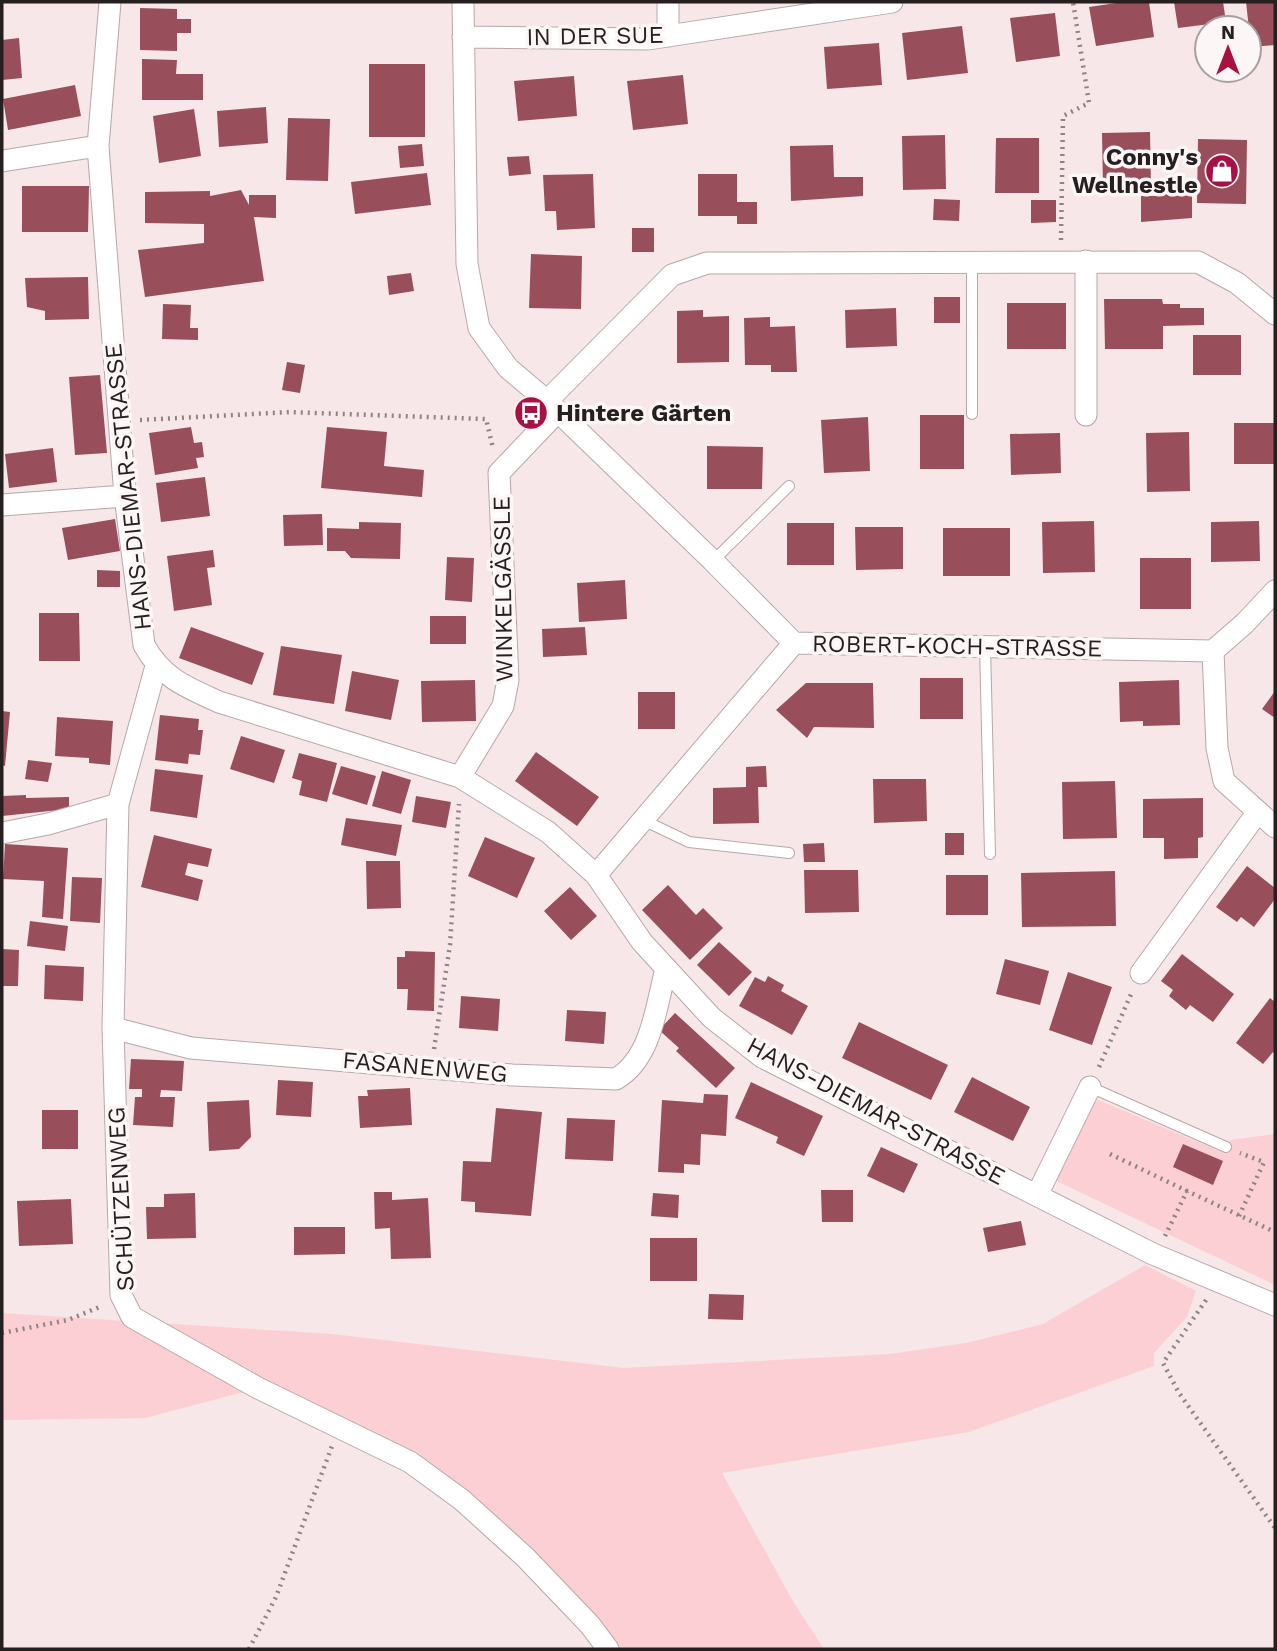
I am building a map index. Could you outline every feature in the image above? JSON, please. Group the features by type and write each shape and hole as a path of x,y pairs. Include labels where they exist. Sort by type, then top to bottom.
{"street":[{"name":"HANS-DIEMAR-STRASSE","path":"110,2 98,146 125,496 145,645 156,666 184,686 219,702 460,777 548,832 596,875 642,942 666,969 712,1018 762,1057 1153,1254 1275,1305"},
{"path":"463,2 467,264 479,328 508,368 713,561 794,643"},
{"path":"668,2 668,36"},
{"name":"IN DER SUE","path":"463,37 648,39 892,2"},
{"path":"2,161 98,146"},
{"path":"1086,261 1086,415"},
{"path":"552,407 672,275 707,263 1198,262 1237,283 1275,314"},
{"name":"WINKELGÄSSLE","path":"460,777 503,706 508,681 499,473 552,407"},
{"path":"2,505 125,496"},
{"path":"1275,591 1245,624 1213,651 1217,748 1224,781 1275,827"},
{"name":"ROBERT-KOCH-STRASSE","path":"596,875 794,643 1213,651"},
{"name":"SCHÜTZENWEG","path":"156,666 118,804 113,1028 121,1295 132,1317 236,1376 410,1462 462,1500 534,1567 590,1625 608,1649"},
{"path":"2,833 48,824 118,804"},
{"path":"1141,973 1257,813"},
{"name":"FASANENWEG","path":"113,1028 191,1048 512,1075 616,1079 630,1071 643,1053 666,969"},
{"path":"1037,1195 1090,1087"}],"lane":[{"path":"972,261 972,414"},
{"path":"713,561 789,486"},
{"path":"985,646 990,854"},
{"path":"643,820 689,842 789,853"},
{"path":"1090,1087 1226,1147"}],"path":[{"path":"1061,261 1063,116 1089,103 1073,2"},
{"path":"119,421 290,412 486,419 499,473"},
{"path":"431,1067 450,945 460,777"},
{"path":"1090,1087 1141,973"},
{"path":"1226,1147 1264,1163 1239,1216"},
{"path":"1110,1154 1275,1232"},
{"path":"1153,1254 1187,1191"},
{"path":"1218,1282 1163,1363 1179,1392 1275,1528"},
{"path":"2,1333 68,1320 121,1295"},
{"path":"249,1649 276,1597 338,1426"}],"shaded area":[{"path":"1089,1096 1224,1153 1230,1140 1275,1134 1275,1285 1050,1178"},
{"path":"1145,1265 1196,1291 1187,1317 1154,1353 1154,1366 969,1432 722,1473 794,1603 824,1649 608,1649 462,1500 259,1388 145,1418 2,1420 2,1313 332,1334 624,1368 890,1354 966,1343 1043,1324"}],"building":[{"path":"1123,2 1149,2 1154,37 1096,46 1089,7"},
{"path":"1174,2 1223,2 1225,14 1193,14 1193,26 1178,28"},
{"path":"1246,2 1275,2 1275,45 1263,46 1263,14 1247,14"},
{"path":"140,8 177,9 177,19 191,19 191,33 177,33 177,51 140,50"},
{"path":"1055,13 1060,56 1016,62 1010,18"},
{"path":"962,26 968,73 907,80 902,33"},
{"path":"19,38 22,78 2,80 2,40"},
{"path":"879,43 882,85 827,89 824,47"},
{"path":"142,59 177,60 176,74 203,74 203,100 142,100"},
{"path":"369,64 425,64 425,137 369,137"},
{"path":"683,75 688,124 633,130 627,81"},
{"path":"574,76 577,116 518,121 514,81"},
{"path":"75,85 81,116 8,130 3,99"},
{"path":"266,107 268,143 219,147 217,111"},
{"path":"194,109 201,156 159,163 153,116"},
{"path":"288,118 330,119 328,181 286,180"},
{"path":"1150,132 1151,188 1103,188 1102,133"},
{"path":"945,135 946,189 903,190 902,136"},
{"path":"996,138 1039,138 1039,193 995,193"},
{"path":"1198,139 1247,140 1246,204 1197,203"},
{"path":"422,144 424,166 400,168 398,146"},
{"path":"833,145 834,177 863,177 863,196 791,201 790,146"},
{"path":"529,156 531,174 509,176 507,157"},
{"path":"427,173 431,205 355,214 351,182"},
{"path":"593,174 595,228 557,230 556,211 545,211 543,175"},
{"path":"698,174 737,174 737,202 757,202 757,224 737,224 737,216 698,216"},
{"path":"22,186 89,186 88,232 22,232"},
{"path":"1164,189 1192,190 1192,218 1141,222 1141,196 1164,196"},
{"path":"241,190 249,205 249,195 276,195 276,218 254,217 264,281 145,297 138,250 204,243 204,224 145,223 145,192 210,191 210,196"},
{"path":"934,199 960,200 959,221 933,220"},
{"path":"1031,200 1056,200 1056,222 1031,223"},
{"path":"632,228 654,228 654,252 632,252"},
{"path":"531,254 582,256 581,309 529,308"},
{"path":"411,273 414,291 389,295 387,276"},
{"path":"88,277 89,319 45,320 45,311 27,307 25,278"},
{"path":"934,297 960,297 960,323 934,323"},
{"path":"1104,299 1162,299 1163,304 1180,304 1180,308 1204,308 1204,325 1163,326 1163,349 1105,349"},
{"path":"1007,303 1066,303 1066,349 1007,349"},
{"path":"163,304 191,305 190,328 198,328 198,340 162,339"},
{"path":"896,308 897,346 846,348 845,310"},
{"path":"703,310 703,317 729,316 729,362 677,363 677,311"},
{"path":"770,317 770,327 795,326 797,372 771,372 771,365 745,365 744,318"},
{"path":"1193,335 1241,335 1241,375 1193,375"},
{"path":"287,362 305,365 300,393 282,390"},
{"path":"100,375 107,453 75,455 69,377"},
{"path":"920,415 964,415 964,469 920,469"},
{"path":"868,417 870,471 824,473 821,420"},
{"path":"1234,423 1275,423 1275,464 1234,464"},
{"path":"191,427 194,443 202,442 204,457 196,458 198,468 155,475 149,433"},
{"path":"327,427 387,432 384,466 424,470 422,497 321,488"},
{"path":"1189,432 1190,491 1147,492 1146,433"},
{"path":"1060,433 1061,473 1011,475 1010,434"},
{"path":"707,446 763,447 762,489 707,489"},
{"path":"53,448 57,482 9,488 5,454"},
{"path":"205,477 210,516 161,522 156,483"},
{"path":"322,514 323,545 284,546 283,515"},
{"path":"115,519 120,551 68,560 62,528"},
{"path":"1094,521 1095,572 1043,573 1042,522"},
{"path":"1259,521 1260,561 1211,562 1211,522"},
{"path":"359,522 401,523 400,559 351,558 345,551 327,551 327,528 359,529"},
{"path":"787,523 834,523 834,565 787,565"},
{"path":"855,527 903,527 903,569 856,570"},
{"path":"943,528 1010,528 1010,576 943,576"},
{"path":"213,550 215,567 207,568 212,605 174,611 167,556"},
{"path":"447,557 474,558 472,602 445,600"},
{"path":"1140,558 1191,558 1191,609 1140,609"},
{"path":"97,570 120,571 120,587 97,587"},
{"path":"625,580 627,619 579,622 577,583"},
{"path":"39,613 79,613 80,661 39,661"},
{"path":"430,616 466,616 466,644 430,644"},
{"path":"191,627 264,653 252,685 179,658"},
{"path":"585,627 587,655 543,657 542,629"},
{"path":"281,646 342,655 334,704 273,695"},
{"path":"352,671 399,680 391,720 345,711"},
{"path":"920,678 963,678 963,719 920,719"},
{"path":"475,680 476,721 422,722 421,681"},
{"path":"1179,680 1180,725 1143,726 1143,721 1120,722 1119,682"},
{"path":"806,683 873,683 874,728 814,727 807,738 776,710"},
{"path":"1275,691 1275,718 1262,709"},
{"path":"638,692 675,692 675,729 638,729"},
{"path":"2,711 10,712 5,766 2,765"},
{"path":"160,715 199,719 198,730 203,730 200,755 189,754 188,764 155,760"},
{"path":"57,717 113,721 110,765 89,763 89,758 55,756"},
{"path":"241,736 285,750 274,783 230,769"},
{"path":"536,752 599,797 577,826 515,781"},
{"path":"299,753 337,763 327,802 299,795 302,781 292,778"},
{"path":"28,760 52,763 48,782 25,779"},
{"path":"341,766 376,776 367,805 332,794"},
{"path":"766,766 767,787 758,787 759,823 713,824 713,788 746,787 746,767"},
{"path":"155,769 203,775 197,818 150,811"},
{"path":"382,771 411,780 401,814 372,806"},
{"path":"873,779 926,779 927,821 874,823"},
{"path":"1115,781 1117,838 1063,839 1062,782"},
{"path":"26,795 26,798 69,797 69,809 2,816 2,796"},
{"path":"416,796 451,802 446,828 412,822"},
{"path":"1203,798 1203,837 1198,838 1198,858 1164,859 1164,838 1143,838 1143,799"},
{"path":"346,818 402,825 396,856 341,845"},
{"path":"945,833 964,833 964,855 945,855"},
{"path":"154,835 212,849 208,867 188,863 185,875 203,880 198,901 141,887"},
{"path":"485,837 535,858 517,898 468,876"},
{"path":"824,843 825,862 804,862 803,844"},
{"path":"5,844 68,848 63,919 42,917 44,881 3,879"},
{"path":"366,861 400,861 401,908 367,909"},
{"path":"1247,866 1275,888 1275,899 1254,927 1241,917 1237,922 1216,907"},
{"path":"804,870 858,870 859,912 805,913"},
{"path":"1115,871 1116,926 1022,927 1021,873"},
{"path":"946,875 988,875 988,915 946,915"},
{"path":"72,877 102,878 100,923 70,921"},
{"path":"668,885 696,915 703,908 723,928 690,960 642,910"},
{"path":"570,887 597,916 571,940 544,911"},
{"path":"30,921 68,926 65,951 27,946"},
{"path":"719,942 752,972 729,996 697,965"},
{"path":"2,949 19,950 18,986 2,986"},
{"path":"405,951 435,952 434,1011 407,1010 408,989 397,989 397,957 405,957"},
{"path":"1182,954 1234,994 1213,1022 1190,1005 1186,1010 1169,996 1173,990 1161,981"},
{"path":"1005,959 1049,971 1040,1005 996,994"},
{"path":"45,965 84,967 83,1001 44,999"},
{"path":"1068,972 1112,987 1092,1045 1049,1030"},
{"path":"768,976 784,985 781,991 808,1006 792,1035 739,1006 755,977 765,982"},
{"path":"461,996 500,999 498,1031 459,1028"},
{"path":"1270,998 1275,1002 1275,1054 1273,1052 1263,1064 1236,1043"},
{"path":"567,1010 606,1012 604,1044 565,1041"},
{"path":"675,1013 735,1068 716,1088 676,1051 679,1048 659,1030"},
{"path":"859,1022 948,1065 931,1100 842,1058"},
{"path":"131,1059 184,1061 182,1091 161,1090 160,1097 175,1097 173,1127 133,1125 135,1097 142,1097 142,1089 129,1089"},
{"path":"972,1077 1030,1107 1013,1141 954,1112"},
{"path":"278,1080 313,1082 311,1117 276,1115"},
{"path":"751,1082 823,1116 804,1156 776,1143 778,1137 735,1118"},
{"path":"410,1088 412,1125 360,1128 358,1096 368,1096 367,1090"},
{"path":"704,1094 728,1095 726,1136 701,1134 700,1165 684,1164 684,1173 658,1172 662,1100 703,1103"},
{"path":"249,1100 251,1137 239,1149 209,1151 207,1102"},
{"path":"496,1108 542,1112 531,1216 475,1212 475,1202 461,1201 463,1161 491,1162"},
{"path":"42,1110 78,1110 78,1149 42,1149"},
{"path":"567,1118 615,1120 613,1161 565,1159"},
{"path":"1183,1144 1223,1161 1213,1185 1173,1167"},
{"path":"881,1147 918,1164 904,1193 867,1176"},
{"path":"821,1190 853,1190 853,1222 822,1222"},
{"path":"374,1192 392,1192 392,1200 428,1198 431,1258 391,1259 390,1228 375,1229"},
{"path":"195,1193 196,1238 147,1239 146,1207 164,1207 164,1194"},
{"path":"653,1193 679,1195 678,1218 651,1216"},
{"path":"71,1199 73,1244 19,1246 17,1201"},
{"path":"1021,1221 1026,1245 988,1252 983,1228"},
{"path":"294,1227 345,1227 345,1254 294,1255"},
{"path":"650,1238 697,1238 697,1281 650,1281"},
{"path":"709,1294 744,1295 743,1320 708,1319"}],"place":[{"name":"Conny's Wellnestle","path":"1222,171"},
{"name":"Hintere Gärten","path":"531,413"}]}
